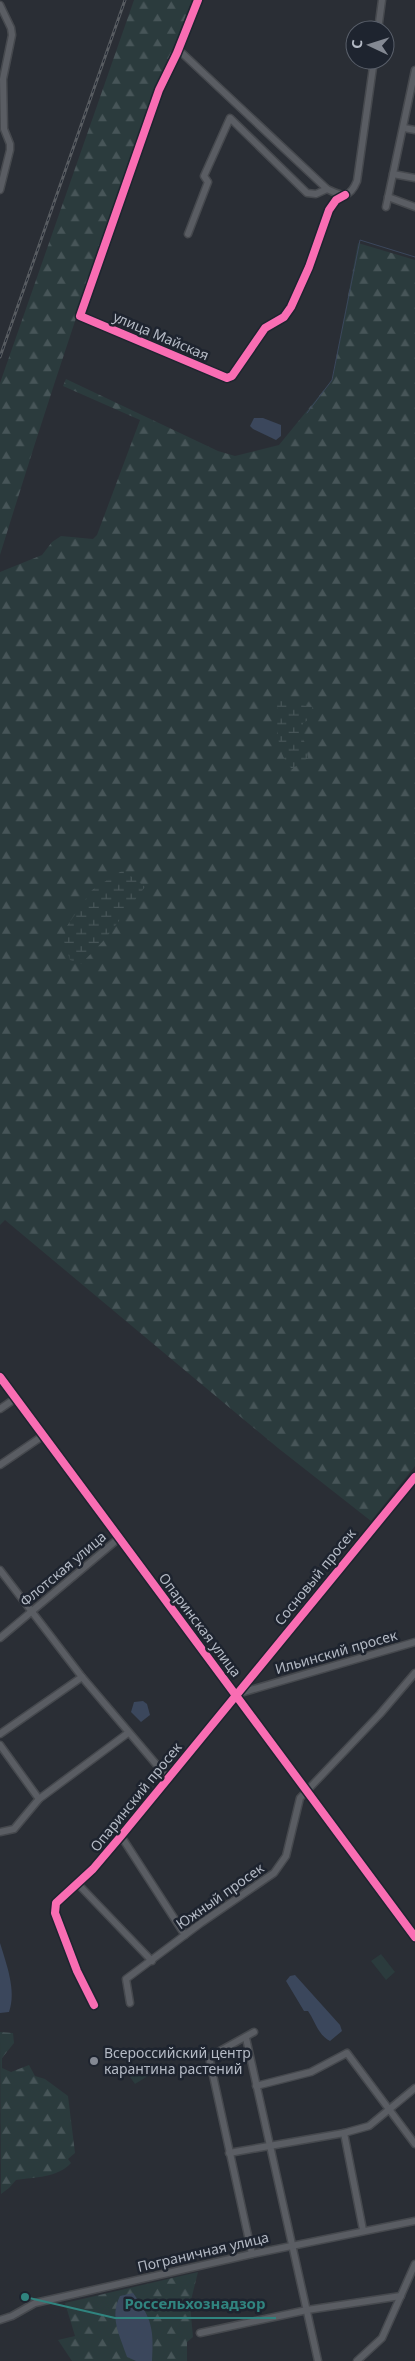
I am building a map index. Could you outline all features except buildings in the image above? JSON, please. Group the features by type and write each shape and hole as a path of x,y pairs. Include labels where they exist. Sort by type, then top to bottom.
{"street":[{"path":"198,0 177,53 182,53 326,189 336,195 346,195 353,190 357,181 373,70"},
{"path":"379,20 382,0"},
{"path":"0,2 12,35 3,79 4,129 10,144 10,150 0,190"},
{"name":"улица Майская","path":"177,53 159,90 80,316 227,378 232,376 265,328 284,317 291,308 309,267 329,210 336,200 346,195"},
{"path":"386,207 414,84 415,70"},
{"path":"188,234 208,182 204,176 230,118 307,193 316,194 326,189"},
{"path":"404,128 415,130"},
{"path":"393,174 415,178"},
{"path":"388,197 415,207"},
{"name":"Опаринская улица","path":"0,1377 118,1539 236,1694 415,1937"},
{"path":"0,1409 16,1398"},
{"path":"0,1465 44,1435"},
{"name":"Сосновый просек","path":"236,1694 415,1477"},
{"name":"Флотская улица","path":"0,1638 118,1539"},
{"path":"0,1570 82,1677 167,1777"},
{"name":"Ильинский просек","path":"236,1694 415,1642"},
{"name":"Южный просек","path":"130,2003 126,1979 274,1872 286,1856 300,1798 415,1673"},
{"path":"0,1734 82,1677"},
{"name":"Опаринский просек","path":"94,2005 77,1971 55,1913 56,1903 93,1869 236,1694"},
{"path":"0,1832 14,1829 39,1799 128,1733"},
{"path":"0,1745 39,1799"},
{"path":"121,1836 185,1935"},
{"path":"77,1883 152,1961"},
{"path":"252,2254 209,2057 254,2032"},
{"path":"246,2038 294,2245 318,2361"},
{"path":"256,2086 311,2072 347,2053 415,2144"},
{"path":"229,2153 344,2133 369,2126 415,2088"},
{"path":"344,2133 364,2230"},
{"name":"Пограничная улица","path":"0,2320 12,2316 35,2303 252,2254 415,2221"},
{"path":"357,2361 382,2338 415,2264"},
{"path":"200,2333 307,2310 401,2296"}],"green space":[{"path":"134,0 192,0 114,206 44,415 0,555 0,383"},
{"path":"358,243 415,260 415,1466 371,1521 278,1448 5,1220 0,1225 0,572 42,555 52,542 61,536 93,539 97,535 140,420 63,386 66,379 218,451 235,456 279,445 332,380"},
{"path":"277,700 312,707 313,717 303,723 303,736 308,758 292,769 282,754 278,736"},
{"path":"123,870 145,887 105,939 81,964 70,960 64,941 67,926 92,890"},
{"path":"381,1954 395,1972 386,1980 371,1961"},
{"path":"0,2032 13,2033 14,2043 2,2058 2,2068 11,2072 29,2065 35,2076 45,2079 68,2096 75,2153 68,2159 71,2163 59,2172 16,2180 1,2194"},
{"path":"148,2066 153,2073 135,2084 130,2077"},
{"path":"198,2272 190,2304 193,2337 187,2342 187,2361 72,2361 58,2340 75,2336 65,2303"}],"water":[{"path":"254,418 263,418 281,425 281,436 276,440 253,429 250,426"},
{"path":"143,1701 147,1704 150,1715 141,1722 131,1712 134,1702"},
{"path":"0,1943 8,1968 12,1995 9,2012 0,2013"},
{"path":"295,1975 340,2025 342,2031 330,2041 320,2032 308,2011 304,2011 286,1981 290,1976"},
{"path":"133,2293 148,2318 152,2332 152,2361 136,2361 127,2357 119,2334 115,2311 117,2304 120,2296"}],"waterway":[{"path":"307,413 332,380 360,240 415,257"}],"railway":[{"path":"0,357 125,0"}],"cycle path":[{"path":"198,0 177,53 159,90 80,316 227,378 232,376 265,328 284,317 291,307 309,267 329,210 336,200 345,195"},
{"path":"0,1377 415,1937"},
{"path":"94,2005 77,1971 55,1913 56,1903 93,1869 121,1836 415,1477"}],"place":[{"name":"Всероссийский центр карантина растений","path":"94,2061"},
{"name":"Россельхознадзор","path":"25,2297"}]}
